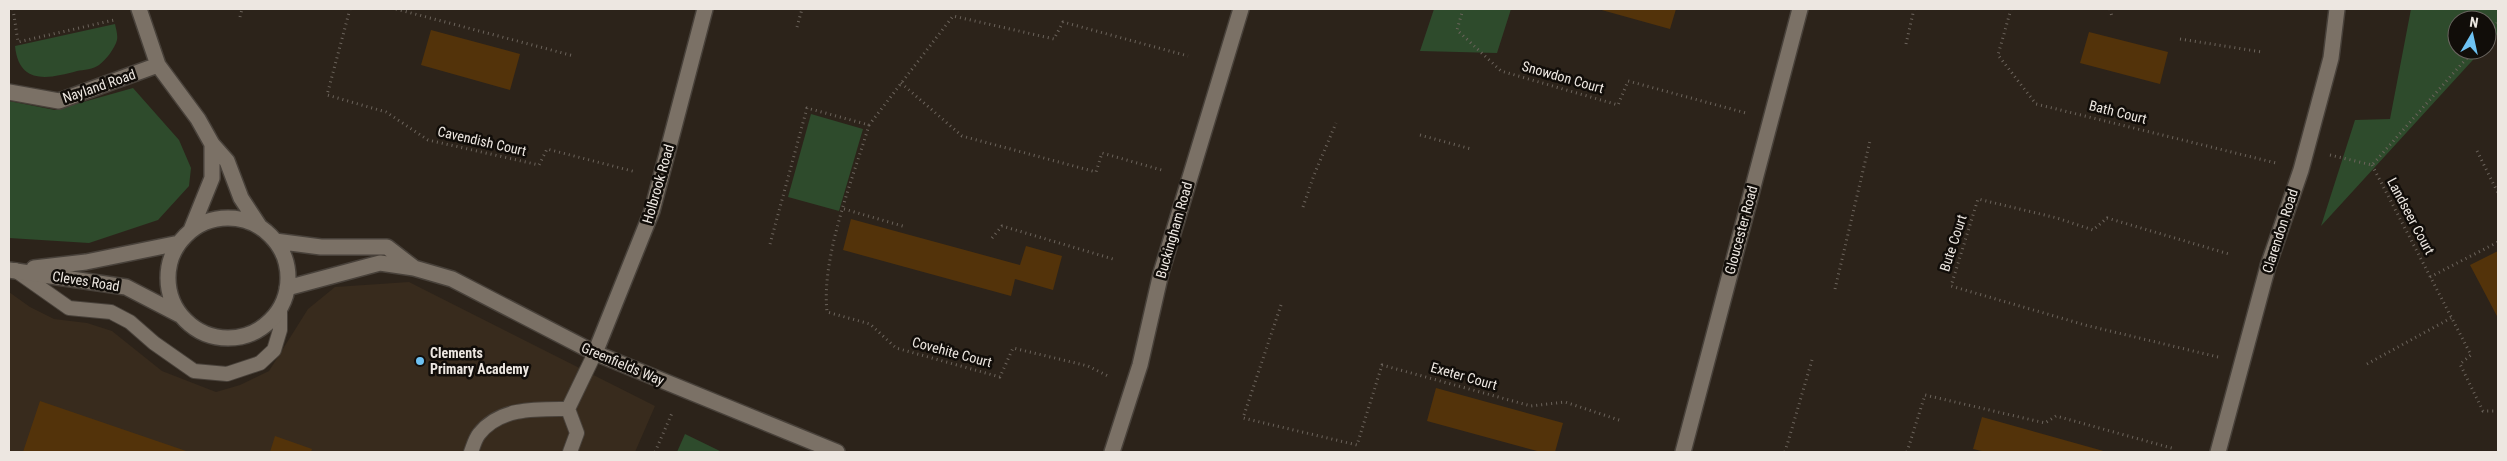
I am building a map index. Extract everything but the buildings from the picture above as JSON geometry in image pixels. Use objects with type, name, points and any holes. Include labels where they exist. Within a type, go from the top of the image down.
[{"type":"street","name":"Holbrook Road","points":[[595,354],[652,211],[705,9]]},
{"type":"street","name":"Buckingham Road","points":[[1112,452],[1140,365],[1161,273],[1241,9]]},
{"type":"street","name":"Gloucester Road","points":[[1683,452],[1800,9]]},
{"type":"street","name":"Clarendon Road","points":[[2218,452],[2268,266],[2301,170],[2331,58],[2337,9]]},
{"type":"street","points":[[139,11],[158,65],[198,119],[212,144],[227,161],[241,198],[260,227],[275,241],[282,252],[288,272],[287,288],[280,308],[270,321],[252,333],[232,338],[221,338],[201,332],[180,315],[170,296],[168,276],[170,262],[179,243],[190,230],[212,178],[212,144]]},
{"type":"street","name":"Nayland Road","points":[[9,92],[59,102],[158,65]]},
{"type":"street","points":[[190,230],[209,221],[232,219],[240,219],[260,227]]},
{"type":"street","name":"Greenfields Way","points":[[275,241],[321,247],[387,247],[414,268]]},
{"type":"street","name":"Cleves Road","points":[[12,270],[86,262],[179,243]]},
{"type":"street","name":"Greenfields Way","points":[[287,288],[380,263],[414,268],[452,279],[595,354],[837,452]]},
{"type":"street","name":"Cleves Road","points":[[12,270],[126,287],[180,315]]},
{"type":"lane","points":[[12,270],[69,308],[111,312],[130,322],[154,343],[194,371],[227,374],[260,363],[274,350],[280,330],[280,308]]},
{"type":"lane","points":[[570,452],[577,433],[568,409],[595,354]]},
{"type":"lane","points":[[471,452],[479,434],[502,415],[532,409],[568,409]]},
{"type":"path","points":[[13,9],[18,42],[139,11]]},
{"type":"path","points":[[240,17],[242,9]]},
{"type":"path","name":"Cavendish Court","points":[[350,9],[326,95],[386,112],[428,140],[539,165],[547,149],[660,178]]},
{"type":"path","points":[[396,9],[574,56]]},
{"type":"path","points":[[797,27],[802,9]]},
{"type":"path","name":"Snowdon Court","points":[[1463,9],[1457,30],[1501,71],[1618,105],[1628,81],[1770,120]]},
{"type":"path","points":[[1906,44],[1914,9]]},
{"type":"path","name":"Bath Court","points":[[2011,9],[1998,55],[2036,104],[2301,170]]},
{"type":"path","points":[[2110,9],[2112,17]]},
{"type":"path","name":"Covehite Court","points":[[1132,389],[1088,366],[1013,348],[1000,377],[896,348],[870,324],[827,312],[825,291],[830,260],[869,125],[953,16],[1054,39],[1062,22],[1188,56]]},
{"type":"path","points":[[2180,39],[2262,52]]},
{"type":"path","points":[[2306,149],[2372,165],[2465,60]]},
{"type":"path","points":[[901,83],[962,136],[1096,172],[1102,153],[1155,166],[1188,182]]},
{"type":"path","points":[[770,244],[807,108],[869,125]]},
{"type":"path","points":[[1303,207],[1336,123]]},
{"type":"path","points":[[1420,135],[1470,149]]},
{"type":"path","points":[[1835,289],[1870,141]]},
{"type":"path","points":[[2477,151],[2498,193]]},
{"type":"path","name":"Landseer Court","points":[[2372,165],[2471,355],[2460,364],[2483,411],[2498,411]]},
{"type":"path","name":"Bute Court","points":[[2229,254],[2107,218],[2093,230],[2057,218],[1978,199],[1951,286],[2085,325],[2243,363]]},
{"type":"path","points":[[844,209],[906,227]]},
{"type":"path","points":[[992,238],[1002,226],[1113,259]]},
{"type":"path","name":"Landseer Court","points":[[2430,277],[2498,242]]},
{"type":"path","points":[[1282,305],[1243,418],[1357,445]]},
{"type":"path","points":[[2367,364],[2451,318]]},
{"type":"path","points":[[1786,452],[1812,360]]},
{"type":"path","name":"Exeter Court","points":[[1356,452],[1382,365],[1531,406],[1565,402],[1622,421]]},
{"type":"path","points":[[655,452],[682,389]]},
{"type":"path","points":[[1907,452],[1925,395],[2045,423],[2056,416],[2175,449]]},
{"type":"shaded area","name":"Clements Primary Academy","points":[[409,282],[655,406],[635,452],[9,452],[9,292],[30,307],[54,319],[87,323],[112,331],[162,371],[216,392],[240,385],[269,371],[308,309],[335,287]]},
{"type":"green space","points":[[1434,9],[1511,9],[1497,53],[1420,51]]},
{"type":"green space","points":[[2411,9],[2498,9],[2497,34],[2497,10],[2447,10],[2447,60],[2473,60],[2321,226],[2355,120],[2390,119]]},
{"type":"green space","points":[[115,24],[117,32],[116,43],[110,54],[99,65],[94,67],[46,77],[29,73],[22,67],[18,59],[15,46]]},
{"type":"green space","points":[[133,88],[179,140],[191,168],[189,186],[158,220],[89,243],[9,238],[9,101],[55,110]]},
{"type":"green space","points":[[811,114],[863,129],[839,211],[788,197]]},
{"type":"green space","points":[[685,434],[722,452],[677,452]]},
{"type":"place","name":"Clements Primary Academy","points":[[420,361]]}]
